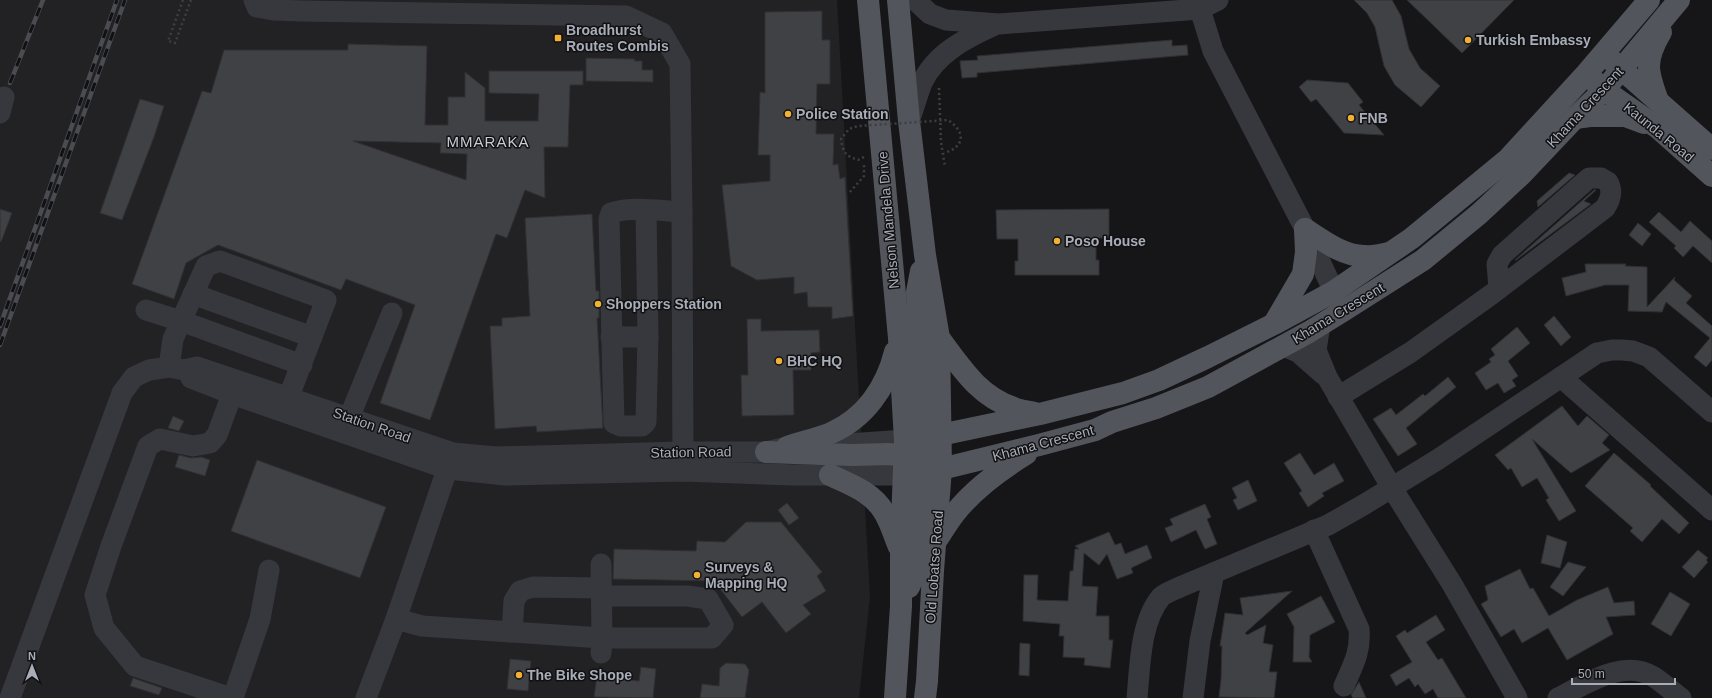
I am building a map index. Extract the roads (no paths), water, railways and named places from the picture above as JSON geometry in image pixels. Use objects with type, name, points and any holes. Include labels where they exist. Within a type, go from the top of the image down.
[{"type":"main road","name":"Nelson Mandela Drive","points":[[868,0],[899,338],[923,454]]},
{"type":"main road","points":[[898,0],[909,121],[925,254],[939,338],[923,454],[914,575],[901,606]]},
{"type":"main road","name":"Khama Crescent","points":[[923,454],[1040,414],[1123,393],[1159,380],[1274,324],[1333,292],[1412,238],[1508,159],[1586,74],[1649,0]]},
{"type":"main road","points":[[1659,103],[1648,64],[1650,53],[1671,18],[1679,1]]},
{"type":"main road","name":"Khama Crescent","points":[[923,454],[1039,446],[1095,430],[1112,422],[1156,408],[1208,387],[1320,325],[1422,260],[1478,214],[1522,174],[1604,90],[1679,1]]},
{"type":"main road","name":"Kaunda Road","points":[[1604,53],[1712,149]]},
{"type":"main road","name":"Kaunda Road","points":[[1586,74],[1604,90],[1658,128],[1712,176]]},
{"type":"main road","points":[[1575,118],[1625,116],[1658,128]]},
{"type":"main road","points":[[1305,229],[1331,246],[1352,254],[1363,257],[1391,253]]},
{"type":"main road","points":[[1274,324],[1303,274],[1306,252],[1305,229]]},
{"type":"main road","points":[[895,698],[901,606],[901,552],[923,454],[917,292],[925,254]]},
{"type":"main road","points":[[775,450],[830,434],[849,424],[865,409],[877,394],[886,379],[899,338]]},
{"type":"main road","points":[[939,338],[966,375],[978,388],[989,396],[1014,409],[1040,414]]},
{"type":"main road","points":[[775,450],[852,455],[923,454],[1082,423],[1112,422]]},
{"type":"main road","points":[[934,543],[955,512],[977,490],[1004,467],[1039,446]]},
{"type":"main road","name":"Old Lobatse Road","points":[[923,454],[934,543],[929,692]]},
{"type":"main road","points":[[830,475],[862,490],[875,501],[884,512],[901,552]]},
{"type":"street","points":[[254,0],[257,7],[273,10],[294,11],[626,16],[662,33],[680,64],[683,461]]},
{"type":"street","points":[[915,0],[930,14],[946,20],[999,24],[1205,3],[1213,50],[1305,229],[1343,311]]},
{"type":"street","points":[[909,121],[923,82],[939,60],[968,37],[999,24]]},
{"type":"street","points":[[1338,397],[1411,352],[1499,289],[1605,208],[1612,194],[1608,182],[1601,178],[1589,178],[1502,255],[1497,264],[1499,289]]},
{"type":"street","points":[[646,210],[648,337],[646,422],[642,426],[622,426],[614,423],[609,219],[611,213],[618,211],[646,210],[682,212]]},
{"type":"street","points":[[10,698],[122,393],[134,377],[149,370],[176,369],[173,339],[206,266],[220,261],[326,300],[286,404]]},
{"type":"street","points":[[194,294],[312,337]]},
{"type":"street","points":[[146,310],[181,321],[302,365]]},
{"type":"street","points":[[348,426],[392,313]]},
{"type":"street","points":[[1320,325],[1316,350],[1327,377],[1392,488],[1452,584],[1517,698]]},
{"type":"street","points":[[611,337],[648,337]]},
{"type":"street","points":[[1283,346],[1298,352],[1327,377]]},
{"type":"street","points":[[1137,698],[1142,638],[1161,596],[1314,530],[1353,511],[1392,488],[1597,353],[1612,350],[1632,351],[1649,356],[1712,412]]},
{"type":"street","name":"Station Road","points":[[176,369],[197,367],[286,404],[348,426],[451,461],[505,475],[571,474],[775,450]]},
{"type":"street","name":"Station Road","points":[[176,369],[190,378],[232,394],[286,404]]},
{"type":"street","points":[[1561,377],[1712,510]]},
{"type":"street","points":[[232,394],[217,435],[210,443],[193,446],[160,439],[148,446],[111,546],[95,595],[104,628],[134,666],[232,698],[260,619],[269,570]]},
{"type":"street","name":"Station Road","points":[[451,461],[496,457],[683,461],[830,475],[923,454]]},
{"type":"street","points":[[366,698],[396,619],[451,461]]},
{"type":"street","points":[[1314,530],[1359,629],[1360,641],[1358,654],[1344,686]]},
{"type":"street","points":[[601,564],[601,645]]},
{"type":"street","points":[[1193,698],[1200,641],[1214,573]]},
{"type":"street","points":[[396,619],[422,626],[512,632],[601,645],[712,638],[723,625],[708,599],[687,596],[533,587],[520,591],[514,601],[512,632]]},
{"type":"street","points":[[1558,698],[1606,674],[1617,671],[1631,670],[1642,672],[1653,677],[1681,698]]},
{"type":"railway","points":[[10,83],[43,0]]},
{"type":"railway","points":[[0,326],[117,0]]},
{"type":"railway","points":[[0,345],[125,0]]},
{"type":"place","name":"Broadhurst Routes Combis","points":[[558,38]]},
{"type":"place","name":"Turkish Embassy","points":[[1468,40]]},
{"type":"place","name":"Police Station","points":[[788,114]]},
{"type":"place","name":"FNB","points":[[1351,118]]},
{"type":"place","name":"Poso House","points":[[1057,241]]},
{"type":"place","name":"Shoppers Station","points":[[598,304]]},
{"type":"place","name":"BHC HQ","points":[[779,361]]},
{"type":"place","name":"Surveys & Mapping HQ","points":[[697,575]]},
{"type":"place","name":"The Bike Shope","points":[[519,675]]},
{"type":"district","name":"MMARAKA","points":[[488,142]]}]
